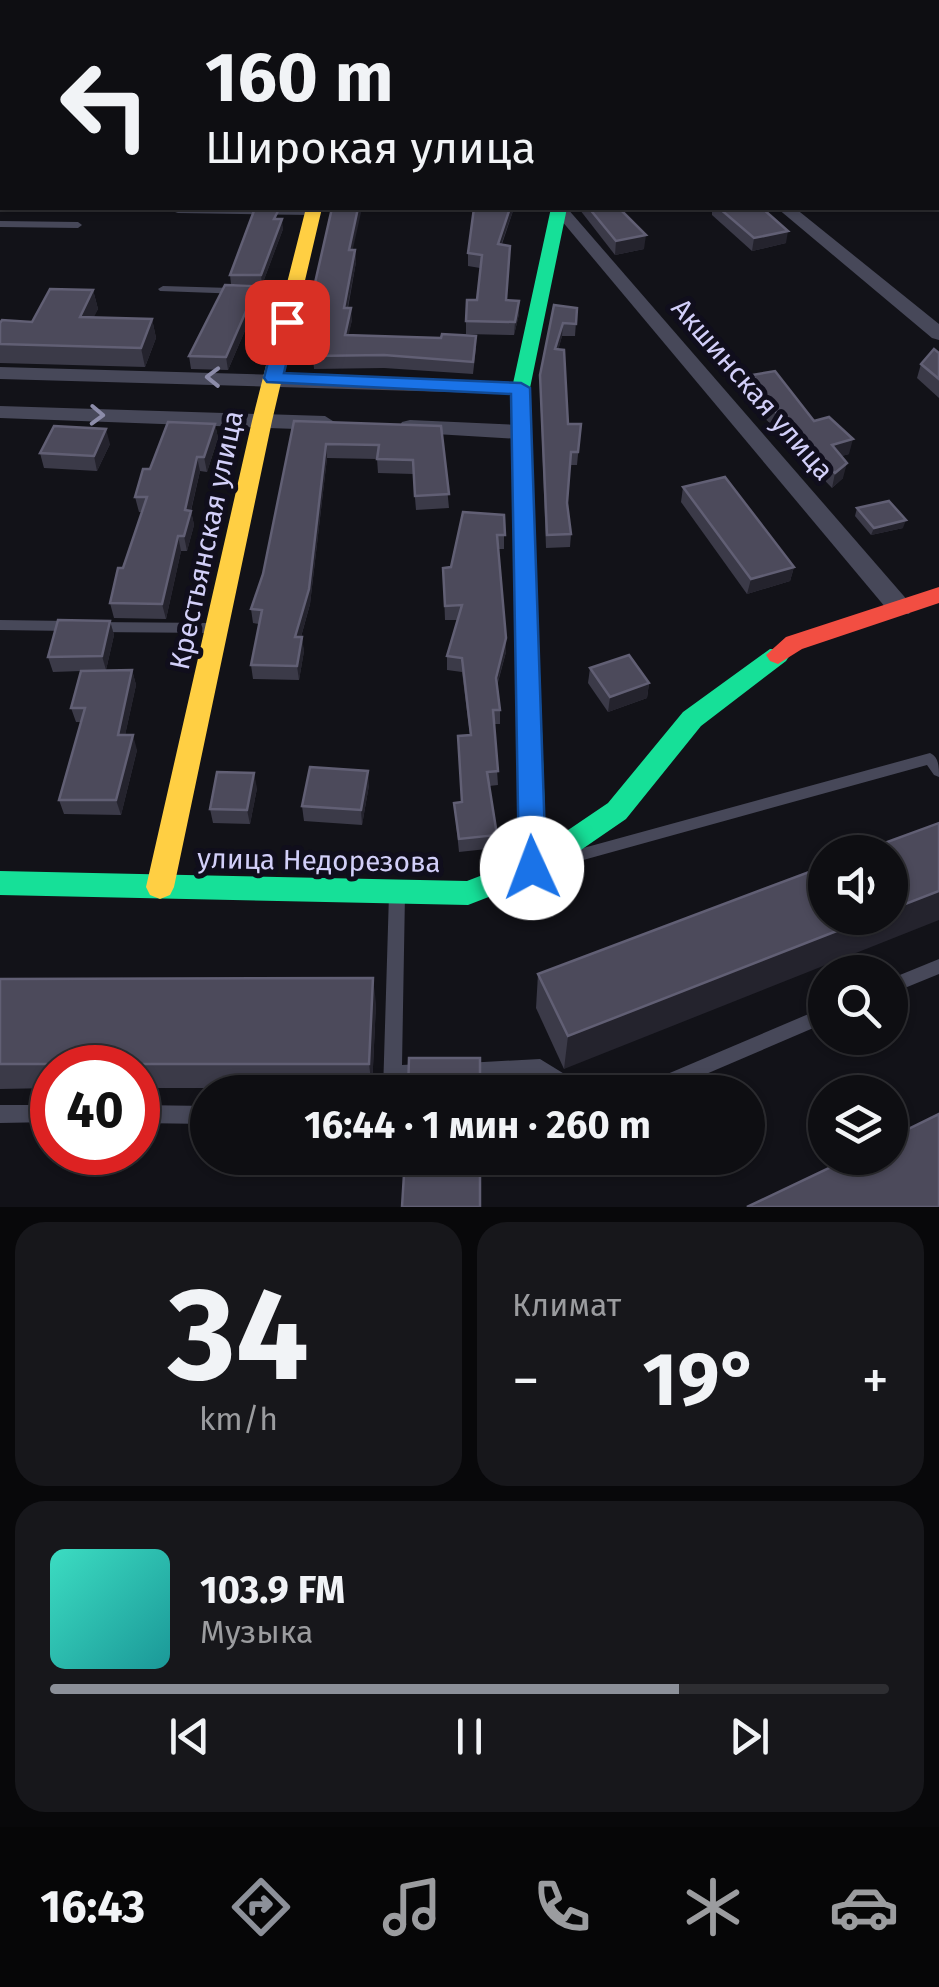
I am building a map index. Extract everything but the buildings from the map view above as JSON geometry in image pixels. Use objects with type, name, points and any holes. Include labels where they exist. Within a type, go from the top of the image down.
[{"type":"street","name":"Крестьянская улица","points":[[160,887],[262,421],[314,210]]},
{"type":"street","points":[[532,868],[521,388],[559,210]]},
{"type":"street","name":"Акшинская улица","points":[[561,210],[900,608]]},
{"type":"street","points":[[788,210],[939,334]]},
{"type":"street","points":[[0,373],[521,388]]},
{"type":"street","points":[[0,412],[342,424]]},
{"type":"street","points":[[381,426],[520,432]]},
{"type":"street","name":"улица Недорезова","points":[[0,883],[468,893],[532,868],[617,811],[692,720],[794,643],[939,596]]},
{"type":"lane","points":[[178,210],[314,210]]},
{"type":"lane","points":[[0,224],[78,225]]},
{"type":"lane","points":[[163,288],[294,294]]},
{"type":"lane","points":[[0,626],[217,628]]},
{"type":"lane","points":[[532,868],[930,759],[939,771]]},
{"type":"lane","points":[[397,892],[392,1074],[540,1068],[551,1075]]},
{"type":"lane","points":[[908,979],[939,966]]},
{"type":"lane","points":[[685,1075],[808,1022]]},
{"type":"lane","points":[[0,1114],[30,1114]]},
{"type":"lane","points":[[160,1114],[190,1114]]},
{"type":"traffic: fast","points":[[533,868],[521,388],[559,210]]},
{"type":"traffic: fast","points":[[0,883],[468,893],[533,868],[617,811],[692,719],[778,655]]},
{"type":"traffic: slow","points":[[160,887],[262,421],[314,210]]},
{"type":"traffic: jam","points":[[778,655],[794,643],[939,595]]},
{"type":"route","points":[[287,322],[273,378],[521,388],[532,868]]}]
